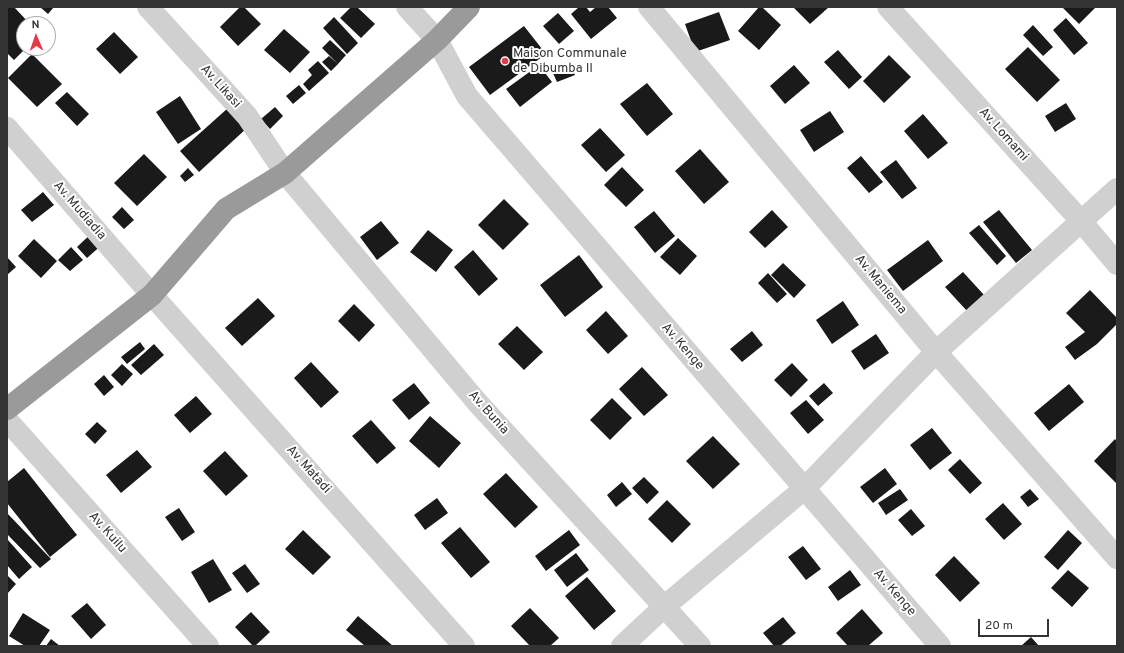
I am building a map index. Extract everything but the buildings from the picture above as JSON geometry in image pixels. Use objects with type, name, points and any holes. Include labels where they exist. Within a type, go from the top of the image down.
[{"type":"highway","points":[[7,409],[152,295],[226,209],[285,173],[437,40],[469,7]]},
{"type":"street","name":"Av. Likasi","points":[[148,7],[247,116],[285,173]]},
{"type":"street","name":"Av. Kenge","points":[[407,7],[437,40],[467,96],[940,646]]},
{"type":"street","name":"Av. Maniema","points":[[649,7],[936,352],[1117,558]]},
{"type":"street","name":"Av. Lomami","points":[[888,7],[1081,221],[1117,264]]},
{"type":"street","name":"Av. Mudiadia","points":[[7,128],[152,295]]},
{"type":"street","name":"Av. Bunia","points":[[285,173],[476,401],[700,646]]},
{"type":"street","points":[[622,646],[665,606],[804,489],[936,352],[1117,189]]},
{"type":"street","name":"Av. Matadi","points":[[152,295],[464,646]]},
{"type":"street","name":"Av. Kuilu","points":[[7,420],[208,646]]},
{"type":"place","name":"Maison Communale de Dibumba II","points":[[505,61]]}]
